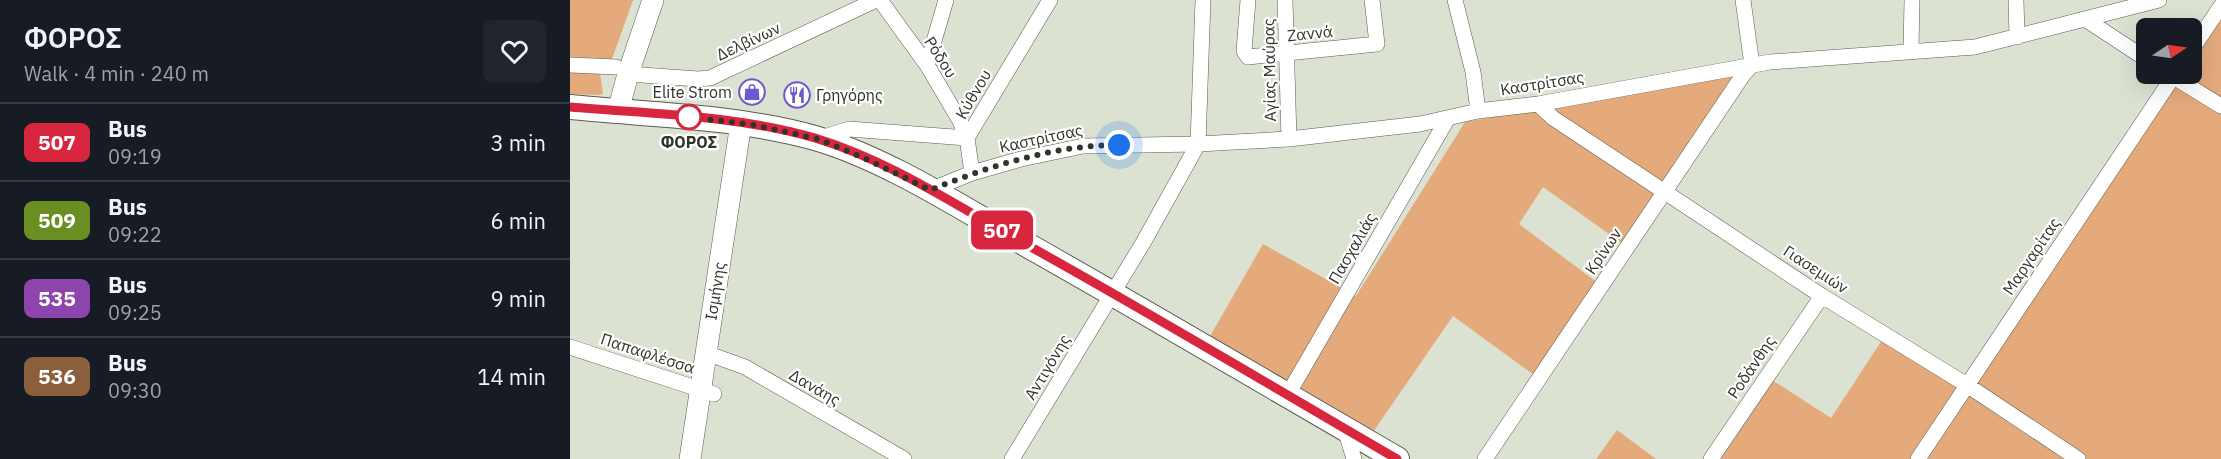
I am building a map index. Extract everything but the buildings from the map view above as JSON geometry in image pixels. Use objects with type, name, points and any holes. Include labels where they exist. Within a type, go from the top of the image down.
[{"type":"main road","points":[[570,107],[748,124],[818,139],[864,158],[930,190],[1114,293],[1397,459]]},
{"type":"street","points":[[611,111],[639,0]]},
{"type":"street","points":[[622,71],[653,0]]},
{"type":"street","name":"Δελβίνων","points":[[570,65],[698,80],[710,78],[878,0]]},
{"type":"street","name":"Ρόδου","points":[[878,0],[927,65],[960,121],[967,138],[972,173]]},
{"type":"street","points":[[927,65],[946,0]]},
{"type":"street","name":"Κύθνου","points":[[818,139],[849,129],[967,138],[1050,0]]},
{"type":"street","points":[[1197,144],[1203,0]]},
{"type":"street","name":"Ζαννά","points":[[1248,0],[1244,51],[1248,57],[1377,44],[1372,0]]},
{"type":"street","name":"Αγίας Μαύρας","points":[[1285,0],[1289,139]]},
{"type":"street","points":[[1455,0],[1473,72],[1478,111]]},
{"type":"street","points":[[1743,0],[1752,65]]},
{"type":"street","points":[[1911,50],[1912,0]]},
{"type":"street","points":[[2016,0],[2017,37]]},
{"type":"street","name":"Καστρίτσας","points":[[930,190],[972,173],[1020,159],[1083,146],[1197,144],[1289,139],[1420,124],[1478,111],[1538,104],[1752,65],[1911,50],[1975,47],[2159,0]]},
{"type":"street","points":[[2202,34],[2221,6]]},
{"type":"street","points":[[2085,19],[2136,52]]},
{"type":"street","name":"Κρίνων","points":[[1485,459],[1743,75],[1752,65]]},
{"type":"street","name":"Μαργαρίτας","points":[[1918,459],[2165,84]]},
{"type":"street","points":[[2187,84],[2221,106]]},
{"type":"street","name":"Γιασεμιών","points":[[1538,104],[1553,118],[1821,296],[1967,385],[2078,459]]},
{"type":"street","name":"Πασχαλιάς","points":[[1287,396],[1448,118]]},
{"type":"street","name":"Ισμήνης","points":[[690,459],[707,392],[748,124]]},
{"type":"street","name":"Αντιγόνης","points":[[1012,459],[1114,293],[1197,144]]},
{"type":"street","name":"Ροδάνθης","points":[[1711,459],[1821,296]]},
{"type":"street","name":"Παπαφλέσσα","points":[[570,346],[707,392]]},
{"type":"street","name":"Δανάης","points":[[713,355],[745,367],[904,459]]},
{"type":"street","name":"Ισμήνης","points":[[705,459],[707,392]]},
{"type":"street","points":[[1345,429],[1354,459]]},
{"type":"shaded area","points":[[570,0],[633,0],[612,59],[608,61],[570,57]]},
{"type":"shaded area","points":[[2221,8],[2221,459],[2083,459],[1966,384],[2166,84],[2202,84],[2202,34]]},
{"type":"shaded area","points":[[570,71],[600,74],[603,93],[600,95],[570,94]]},
{"type":"shaded area","points":[[1740,73],[1623,244],[1543,187],[1519,224],[1598,283],[1534,375],[1453,316],[1373,432],[1209,338],[1263,244],[1356,296],[1465,122]]},
{"type":"shaded area","points":[[1884,337],[2069,459],[1720,459],[1772,380],[1831,418]]},
{"type":"shaded area","points":[[1617,430],[1656,459],[1596,459]]},
{"type":"bus line","name":"507","points":[[570,107],[702,118],[754,125],[818,139],[864,158],[930,190],[1114,293],[1397,459]]},
{"type":"place","name":"Elite Strom","points":[[752,92]]},
{"type":"place","name":"Γρηγόρης","points":[[797,95]]},
{"type":"place","name":"ΦΟΡΟΣ","points":[[689,117]]},
{"type":"route","points":[[689,117],[754,125],[818,139],[930,190],[960,177],[1020,159],[1083,146],[1119,145]]}]
